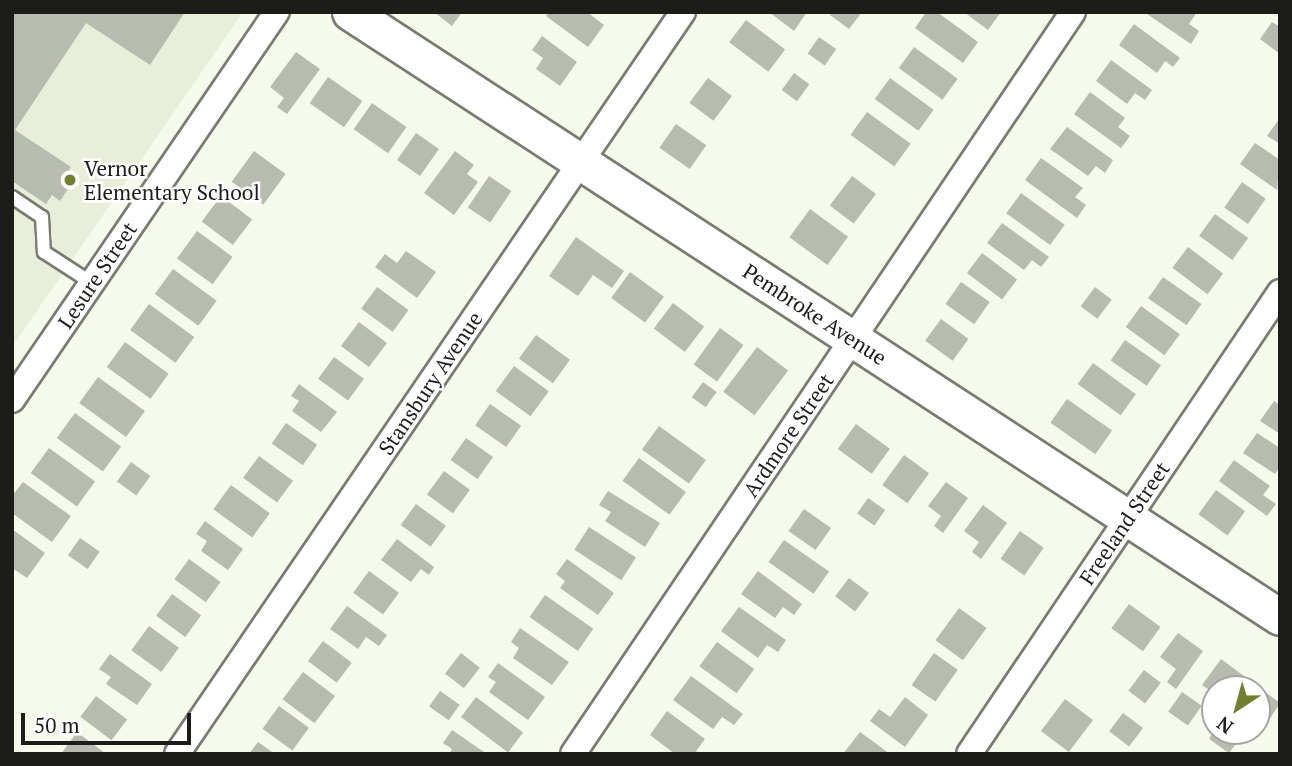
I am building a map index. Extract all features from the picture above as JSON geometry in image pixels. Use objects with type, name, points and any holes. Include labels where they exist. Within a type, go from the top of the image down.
[{"type":"street","name":"Lesure Street","points":[[12,400],[277,12]]},
{"type":"street","name":"Pembroke Avenue","points":[[350,12],[1280,617]]},
{"type":"street","name":"Stansbury Avenue","points":[[177,754],[683,12]]},
{"type":"street","name":"Ardmore Street","points":[[573,754],[1073,12]]},
{"type":"street","name":"Freeland Street","points":[[969,754],[1280,292]]},
{"type":"lane","points":[[12,197],[42,217],[40,241],[44,251],[92,283]]},
{"type":"shaded area","name":"Vernor Elementary School","points":[[12,12],[243,12],[12,347]]},
{"type":"building","points":[[12,12],[185,12],[150,65],[86,23],[15,130],[71,167],[65,175],[74,180],[60,201],[52,195],[46,204],[12,181]]},
{"type":"building","points":[[434,12],[462,12],[452,26]]},
{"type":"building","points":[[549,12],[587,12],[604,25],[588,47],[546,16]]},
{"type":"building","points":[[769,12],[807,12],[794,31]]},
{"type":"building","points":[[832,12],[862,12],[849,29],[830,15]]},
{"type":"building","points":[[926,12],[937,12],[978,42],[963,63],[915,28]]},
{"type":"building","points":[[964,12],[1001,12],[988,30]]},
{"type":"building","points":[[1144,12],[1197,12],[1189,24],[1199,31],[1191,44]]},
{"type":"building","points":[[746,20],[785,49],[768,72],[729,42]]},
{"type":"building","points":[[1272,22],[1280,27],[1280,54],[1260,39]]},
{"type":"building","points":[[1134,24],[1180,58],[1173,67],[1165,61],[1157,73],[1119,45]]},
{"type":"building","points":[[542,36],[577,62],[560,86],[536,69],[543,58],[532,50]]},
{"type":"building","points":[[819,37],[836,49],[825,65],[808,53]]},
{"type":"building","points":[[914,47],[958,79],[942,100],[899,68]]},
{"type":"building","points":[[296,52],[320,69],[287,114],[277,107],[284,98],[270,87]]},
{"type":"building","points":[[1111,60],[1152,90],[1145,100],[1135,93],[1127,104],[1096,81]]},
{"type":"building","points":[[794,73],[809,84],[797,101],[782,90]]},
{"type":"building","points":[[328,77],[362,101],[344,127],[310,103]]},
{"type":"building","points":[[708,78],[732,96],[713,121],[689,103]]},
{"type":"building","points":[[890,78],[934,110],[918,131],[875,99]]},
{"type":"building","points":[[1090,92],[1125,118],[1118,127],[1130,136],[1121,148],[1074,114]]},
{"type":"building","points":[[372,103],[406,127],[388,153],[354,129]]},
{"type":"building","points":[[867,112],[911,144],[894,166],[851,135]]},
{"type":"building","points":[[1280,118],[1280,144],[1267,136]]},
{"type":"building","points":[[676,124],[706,145],[690,169],[659,148]]},
{"type":"building","points":[[1067,127],[1113,160],[1105,173],[1096,166],[1088,176],[1050,149]]},
{"type":"building","points":[[416,133],[439,149],[420,176],[397,160]]},
{"type":"building","points":[[1255,143],[1280,160],[1277,190],[1240,164]]},
{"type":"building","points":[[254,151],[286,174],[263,205],[232,182]]},
{"type":"building","points":[[455,151],[474,165],[467,174],[478,182],[454,215],[424,193]]},
{"type":"building","points":[[1041,158],[1083,188],[1075,197],[1086,205],[1077,218],[1025,180]]},
{"type":"building","points":[[489,176],[511,191],[490,223],[468,208]]},
{"type":"building","points":[[852,176],[876,194],[854,224],[830,206]]},
{"type":"building","points":[[1242,182],[1266,199],[1248,224],[1224,207]]},
{"type":"building","points":[[1021,193],[1065,225],[1050,245],[1006,213]]},
{"type":"building","points":[[221,196],[252,219],[233,245],[202,222]]},
{"type":"building","points":[[810,209],[848,237],[827,265],[789,237]]},
{"type":"building","points":[[1215,214],[1248,238],[1232,260],[1199,236]]},
{"type":"building","points":[[1002,223],[1049,257],[1041,267],[1032,260],[1024,270],[987,243]]},
{"type":"building","points":[[197,231],[233,257],[213,284],[177,259]]},
{"type":"building","points":[[576,237],[624,271],[612,288],[593,275],[578,296],[549,276]]},
{"type":"building","points":[[1188,247],[1223,273],[1207,294],[1172,268]]},
{"type":"building","points":[[406,251],[436,272],[417,298],[375,267],[385,254],[397,263]]},
{"type":"building","points":[[982,253],[1017,279],[1002,299],[967,273]]},
{"type":"building","points":[[173,269],[217,301],[198,326],[155,294]]},
{"type":"building","points":[[630,272],[664,297],[645,323],[611,298]]},
{"type":"building","points":[[1163,277],[1202,304],[1187,325],[1148,298]]},
{"type":"building","points":[[961,282],[990,302],[974,324],[946,304]]},
{"type":"building","points":[[377,287],[409,310],[393,332],[361,309]]},
{"type":"building","points":[[1095,287],[1112,300],[1097,319],[1081,306]]},
{"type":"building","points":[[673,303],[704,326],[685,352],[654,329]]},
{"type":"building","points":[[149,304],[194,337],[175,363],[130,330]]},
{"type":"building","points":[[1141,306],[1180,334],[1165,355],[1126,327]]},
{"type":"building","points":[[941,319],[969,339],[953,361],[925,341]]},
{"type":"building","points":[[359,322],[387,343],[369,367],[341,346]]},
{"type":"building","points":[[720,328],[743,345],[717,381],[694,364]]},
{"type":"building","points":[[536,335],[570,360],[553,383],[519,358]]},
{"type":"building","points":[[1125,340],[1161,365],[1147,386],[1111,360]]},
{"type":"building","points":[[125,342],[169,374],[150,399],[107,367]]},
{"type":"building","points":[[757,347],[788,370],[754,415],[723,392]]},
{"type":"building","points":[[334,357],[364,379],[348,401],[318,379]]},
{"type":"building","points":[[1093,363],[1136,394],[1121,415],[1078,384]]},
{"type":"building","points":[[514,366],[549,391],[531,416],[496,391]]},
{"type":"building","points":[[98,377],[145,411],[126,437],[79,403]]},
{"type":"building","points":[[703,382],[717,392],[706,407],[692,397]]},
{"type":"building","points":[[299,384],[337,412],[321,432],[292,411],[299,401],[291,396]]},
{"type":"building","points":[[1067,399],[1112,431],[1095,454],[1050,423]]},
{"type":"building","points":[[1274,401],[1280,405],[1280,434],[1260,421]]},
{"type":"building","points":[[490,404],[521,426],[506,447],[475,425]]},
{"type":"building","points":[[75,413],[121,447],[103,472],[57,438]]},
{"type":"building","points":[[286,423],[317,445],[303,465],[272,443]]},
{"type":"building","points":[[856,424],[890,449],[872,474],[838,449]]},
{"type":"building","points":[[659,426],[706,460],[689,484],[642,449]]},
{"type":"building","points":[[1257,433],[1280,448],[1280,467],[1275,474],[1243,453]]},
{"type":"building","points":[[466,438],[493,457],[478,479],[451,460]]},
{"type":"building","points":[[49,448],[95,482],[77,507],[31,473]]},
{"type":"building","points":[[904,455],[929,473],[907,503],[882,485]]},
{"type":"building","points":[[259,456],[293,481],[277,503],[243,478]]},
{"type":"building","points":[[639,458],[686,492],[669,515],[623,481]]},
{"type":"building","points":[[1234,460],[1270,486],[1263,495],[1276,504],[1267,516],[1219,481]]},
{"type":"building","points":[[131,462],[150,476],[136,496],[117,481]]},
{"type":"building","points":[[444,471],[470,490],[453,513],[427,494]]},
{"type":"building","points":[[23,482],[71,516],[52,542],[12,513],[12,496]]},
{"type":"building","points":[[946,482],[968,498],[943,533],[934,526],[941,516],[928,506]]},
{"type":"building","points":[[231,485],[270,513],[252,537],[213,509]]},
{"type":"building","points":[[1216,490],[1245,511],[1227,535],[1198,514]]},
{"type":"building","points":[[608,491],[660,523],[645,547],[605,521],[611,512],[599,505]]},
{"type":"building","points":[[868,498],[885,510],[874,526],[857,514]]},
{"type":"building","points":[[416,504],[446,526],[431,547],[401,525]]},
{"type":"building","points":[[983,505],[1007,523],[981,559],[972,552],[979,542],[964,531]]},
{"type":"building","points":[[804,509],[831,528],[816,550],[789,531]]},
{"type":"building","points":[[205,521],[243,549],[228,570],[201,551],[207,541],[196,534]]},
{"type":"building","points":[[589,527],[636,557],[621,580],[574,550]]},
{"type":"building","points":[[12,529],[45,553],[27,578],[12,568]]},
{"type":"building","points":[[1020,531],[1044,548],[1024,575],[1000,559]]},
{"type":"building","points":[[80,538],[100,552],[88,569],[68,555]]},
{"type":"building","points":[[397,539],[434,567],[429,575],[421,569],[411,582],[381,560]]},
{"type":"building","points":[[784,540],[829,572],[814,594],[769,562]]},
{"type":"building","points":[[189,559],[221,582],[206,602],[174,579]]},
{"type":"building","points":[[567,559],[614,593],[598,615],[560,588],[565,581],[556,574]]},
{"type":"building","points":[[369,571],[399,593],[383,615],[353,593]]},
{"type":"building","points":[[758,571],[802,604],[794,615],[783,607],[775,618],[741,594]]},
{"type":"building","points":[[849,578],[869,593],[855,611],[835,596]]},
{"type":"building","points":[[172,594],[201,615],[185,637],[156,616]]},
{"type":"building","points":[[545,595],[593,629],[578,651],[530,617]]},
{"type":"building","points":[[1129,604],[1161,627],[1143,651],[1111,628]]},
{"type":"building","points":[[347,606],[387,635],[379,646],[366,637],[358,649],[330,629]]},
{"type":"building","points":[[739,607],[786,640],[778,652],[767,645],[758,658],[721,631]]},
{"type":"building","points":[[959,608],[987,628],[963,660],[935,640]]},
{"type":"building","points":[[149,626],[179,648],[161,672],[131,650]]},
{"type":"building","points":[[520,628],[569,662],[552,685],[513,658],[519,648],[511,642]]},
{"type":"building","points":[[1178,633],[1203,651],[1176,689],[1167,682],[1176,669],[1160,657]]},
{"type":"building","points":[[323,641],[352,663],[337,683],[308,661]]},
{"type":"building","points":[[717,642],[754,669],[737,693],[699,666]]},
{"type":"building","points":[[461,653],[480,668],[464,688],[445,673]]},
{"type":"building","points":[[934,653],[958,670],[935,702],[912,685]]},
{"type":"building","points":[[110,654],[152,684],[137,705],[106,684],[111,677],[99,669]]},
{"type":"building","points":[[1221,659],[1243,675],[1209,675]]},
{"type":"building","points":[[498,663],[545,697],[528,720],[489,692],[496,682],[488,677]]},
{"type":"building","points":[[1144,670],[1161,683],[1145,703],[1128,691]]},
{"type":"building","points":[[303,672],[335,696],[314,723],[283,699]]},
{"type":"building","points":[[691,676],[743,714],[734,725],[722,717],[713,729],[673,700]]},
{"type":"building","points":[[440,691],[460,705],[449,720],[429,707]]},
{"type":"building","points":[[1182,692],[1201,705],[1188,725],[1168,712]]},
{"type":"building","points":[[96,696],[127,719],[111,740],[80,717]]},
{"type":"building","points":[[1271,696],[1280,703],[1271,717]]},
{"type":"building","points":[[476,697],[523,733],[508,752],[461,717]]},
{"type":"building","points":[[905,697],[928,715],[905,747],[870,721],[879,709],[890,717]]},
{"type":"building","points":[[1065,699],[1093,720],[1069,752],[1041,731]]},
{"type":"building","points":[[279,706],[309,728],[292,750],[263,729]]},
{"type":"building","points":[[667,711],[705,739],[696,751],[700,754],[675,754],[650,735]]},
{"type":"building","points":[[1123,713],[1143,728],[1129,746],[1109,731]]},
{"type":"building","points":[[452,730],[487,754],[449,754],[452,749],[443,743]]},
{"type":"building","points":[[77,732],[106,754],[61,754]]},
{"type":"building","points":[[860,732],[890,754],[843,754]]},
{"type":"building","points":[[258,742],[275,754],[249,754]]},
{"type":"building","points":[[1218,745],[1235,745],[1229,753]]},
{"type":"place","name":"Vernor Elementary School","points":[[70,180]]}]
